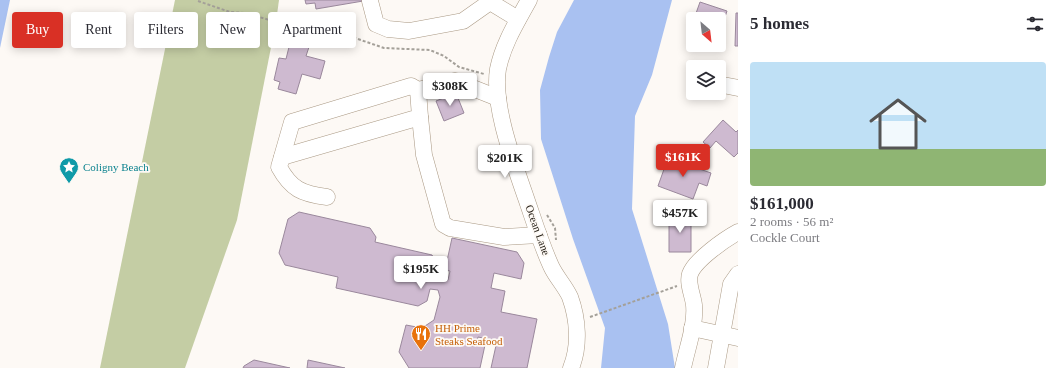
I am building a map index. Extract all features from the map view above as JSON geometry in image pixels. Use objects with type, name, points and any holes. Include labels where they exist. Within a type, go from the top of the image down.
[{"type":"street","name":"Ocean Lane","points":[[529,0],[518,19],[503,53],[498,76],[498,98],[517,169],[539,234],[551,267],[569,296],[576,322],[577,344],[571,368]]},
{"type":"street","points":[[370,1],[376,24],[388,29],[409,31],[463,21],[491,1],[518,19]]},
{"type":"street","points":[[327,197],[310,195],[298,190],[286,179],[279,166],[292,122],[411,86],[418,90],[455,81],[498,98]]},
{"type":"street","points":[[418,90],[424,155],[443,224],[450,228],[504,237],[539,234]]},
{"type":"street","points":[[282,158],[420,117]]},
{"type":"street","points":[[683,368],[695,307],[690,274],[710,251],[728,237],[738,232]]},
{"type":"street","points":[[716,368],[731,284],[738,274]]},
{"type":"street","points":[[692,328],[738,338]]},
{"type":"path","points":[[198,2],[230,12],[246,14],[352,37],[384,48],[430,50],[444,56],[459,67],[479,73],[498,76]]},
{"type":"path","points":[[545,213],[550,218],[555,228],[556,241]]},
{"type":"path","points":[[590,317],[681,285]]},
{"type":"path","points":[[588,311],[590,317],[589,321]]},
{"type":"green space","points":[[175,0],[279,0],[277,12],[268,12],[268,48],[271,48],[237,220],[185,368],[100,368],[165,48],[198,48],[198,12],[173,12]]},
{"type":"water","points":[[0,0],[10,0],[0,48]]},
{"type":"water","points":[[574,0],[672,0],[652,75],[635,116],[632,209],[668,324],[675,368],[601,368],[605,328],[573,239],[541,139],[540,90],[557,32]]},
{"type":"building","points":[[305,0],[369,0],[316,9],[315,3],[306,4]]},
{"type":"building","points":[[700,2],[727,11],[726,14],[726,12],[696,12]]},
{"type":"building","points":[[736,13],[738,13],[738,46],[735,46]]},
{"type":"building","points":[[289,48],[309,48],[306,56],[325,61],[320,79],[302,74],[296,94],[278,89],[280,82],[274,80],[279,58],[286,59]]},
{"type":"building","points":[[456,93],[464,113],[444,121],[436,101]]},
{"type":"building","points":[[723,120],[736,132],[738,130],[738,153],[734,157],[716,141],[710,148],[703,142]]},
{"type":"building","points":[[668,158],[711,173],[707,186],[699,183],[693,199],[658,186]]},
{"type":"building","points":[[299,212],[370,228],[376,237],[375,242],[432,255],[436,263],[433,277],[448,280],[450,271],[445,270],[452,238],[517,252],[524,263],[521,279],[494,273],[491,288],[505,291],[501,312],[537,319],[527,368],[491,368],[497,341],[478,337],[477,342],[485,345],[480,368],[409,368],[399,352],[406,325],[422,328],[434,320],[440,297],[438,290],[430,289],[427,301],[418,306],[336,288],[338,277],[285,265],[279,253],[288,219]]},
{"type":"building","points":[[691,215],[691,252],[669,252],[669,216]]},
{"type":"building","points":[[254,360],[290,368],[243,368]]},
{"type":"building","points":[[308,360],[345,368],[307,368]]},
{"type":"place","name":"Coligny Beach","points":[[69,184]]},
{"type":"place","name":"HH Prime Steaks Seafood","points":[[421,351]]}]
